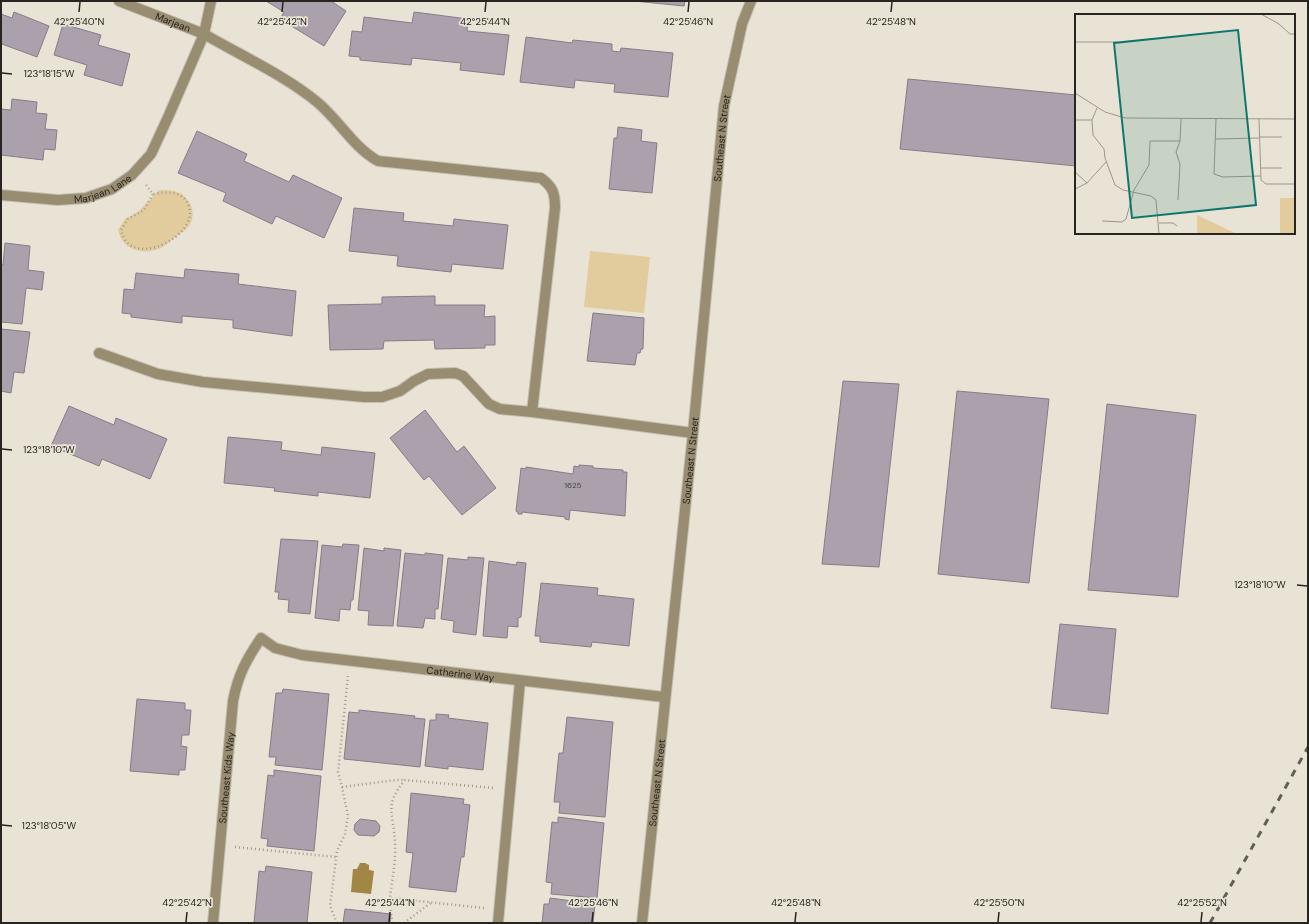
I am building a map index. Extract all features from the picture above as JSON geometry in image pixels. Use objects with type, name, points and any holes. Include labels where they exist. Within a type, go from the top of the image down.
[{"type":"street","name":"Marjean","points":[[119,1],[204,34],[297,88],[318,102],[365,154],[378,161],[541,178],[551,186],[555,193],[555,208],[532,412]]},
{"type":"street","name":"Marjean Lane","points":[[1,195],[58,200],[86,198],[112,189],[135,172],[151,154],[169,115],[204,34],[211,1]]},
{"type":"street","name":"Southeast N Street","points":[[642,923],[664,697],[693,432],[724,106],[742,24],[750,1]]},
{"type":"street","points":[[99,353],[158,374],[203,382],[364,397],[382,397],[400,391],[414,380],[428,374],[455,373],[463,376],[490,404],[500,409],[693,432]]},
{"type":"street","name":"Catherine Way","points":[[261,638],[275,648],[302,655],[664,697]]},
{"type":"street","name":"Southeast Kids Way","points":[[213,923],[232,701],[236,683],[245,661],[261,638]]},
{"type":"street","points":[[498,923],[520,681]]},
{"type":"path","points":[[135,172],[153,194]]},
{"type":"path","points":[[174,192],[182,195],[190,209],[188,223],[185,229],[159,246],[145,249],[133,248],[122,237],[121,230],[128,219],[144,210],[153,194],[174,192]]},
{"type":"path","points":[[337,923],[330,906],[336,851],[345,834],[348,816],[338,772],[349,661]]},
{"type":"path","points":[[342,787],[405,780],[510,790]]},
{"type":"path","points":[[392,923],[390,898],[395,844],[390,817],[391,802],[397,790],[405,780]]},
{"type":"path","points":[[220,845],[336,857]]},
{"type":"path","points":[[390,898],[499,910]]},
{"type":"path","points":[[404,923],[432,902]]},
{"type":"shaded area","points":[[159,190],[168,190],[180,193],[186,198],[192,210],[193,217],[191,222],[184,231],[159,249],[152,251],[139,251],[133,249],[120,237],[118,230],[125,219],[138,212]]},
{"type":"shaded area","points":[[590,251],[650,257],[644,313],[584,307]]},
{"type":"shaded area","points":[[360,863],[369,865],[369,870],[374,871],[371,894],[351,892],[353,869],[357,869]]},
{"type":"building","points":[[266,1],[331,1],[346,11],[324,46],[280,19],[284,12]]},
{"type":"building","points":[[634,1],[685,1],[684,6]]},
{"type":"building","points":[[14,12],[49,26],[37,57],[2,44],[1,47],[1,14],[12,18]]},
{"type":"building","points":[[414,12],[468,19],[467,31],[509,35],[504,75],[460,70],[461,63],[412,58],[411,65],[360,60],[360,57],[349,56],[352,31],[362,32],[364,17],[412,23]]},
{"type":"building","points":[[63,24],[101,35],[98,45],[130,54],[122,86],[84,75],[87,65],[54,55]]},
{"type":"building","points":[[526,37],[572,43],[573,40],[612,44],[612,51],[620,52],[621,48],[673,53],[668,97],[614,92],[615,84],[575,80],[574,88],[520,82]]},
{"type":"building","points":[[908,79],[1075,95],[1075,166],[900,149]]},
{"type":"building","points":[[12,99],[37,102],[36,113],[47,114],[45,129],[57,130],[55,150],[44,149],[43,160],[1,155],[1,109],[11,110]]},
{"type":"building","points":[[618,127],[642,130],[641,141],[657,143],[652,193],[609,189],[614,138],[617,138]]},
{"type":"building","points":[[197,131],[247,154],[244,161],[289,182],[293,175],[342,198],[324,238],[276,216],[272,224],[223,201],[226,193],[178,173]]},
{"type":"building","points":[[354,208],[404,213],[403,221],[453,226],[454,219],[508,225],[503,269],[452,264],[451,272],[397,266],[398,256],[349,251]]},
{"type":"building","points":[[5,243],[30,246],[28,270],[44,272],[42,290],[26,288],[22,324],[1,322],[1,265],[3,265]]},
{"type":"building","points":[[185,269],[239,274],[238,284],[296,291],[292,336],[233,328],[233,320],[182,316],[182,323],[131,317],[131,314],[122,313],[124,289],[134,290],[136,273],[184,278]]},
{"type":"building","points":[[435,296],[435,305],[485,305],[484,317],[495,316],[495,345],[485,345],[485,348],[435,349],[434,340],[384,341],[383,349],[330,350],[328,305],[382,304],[382,297]]},
{"type":"building","points":[[593,313],[644,318],[643,349],[641,349],[640,353],[637,353],[635,365],[587,361]]},
{"type":"building","points":[[1,329],[30,332],[24,373],[14,372],[11,393],[1,391]]},
{"type":"building","points":[[843,381],[899,384],[879,567],[822,564]]},
{"type":"building","points":[[957,391],[1049,399],[1029,583],[938,574]]},
{"type":"building","points":[[1107,404],[1196,415],[1178,597],[1088,590]]},
{"type":"building","points":[[69,406],[114,425],[116,418],[167,439],[150,479],[102,459],[99,466],[51,446]]},
{"type":"building","points":[[425,410],[457,452],[464,446],[496,488],[462,515],[429,476],[424,480],[390,438]]},
{"type":"building","points":[[228,437],[282,442],[281,450],[321,455],[322,447],[375,453],[370,498],[318,492],[318,496],[274,491],[275,488],[224,483]]},
{"type":"building","points":[[579,465],[593,466],[593,468],[623,470],[623,472],[627,472],[625,516],[570,510],[569,520],[565,519],[565,517],[522,512],[522,514],[518,514],[516,511],[521,468],[526,469],[526,467],[573,474],[574,466],[579,467]]},
{"type":"building","points":[[281,539],[318,541],[310,614],[288,612],[289,600],[278,599],[279,592],[275,592]]},
{"type":"building","points":[[343,544],[359,545],[353,600],[351,600],[350,610],[340,609],[339,621],[315,618],[322,545],[342,547]]},
{"type":"building","points":[[364,548],[384,551],[384,548],[401,550],[393,626],[368,625],[369,611],[358,610]]},
{"type":"building","points":[[405,553],[443,555],[438,609],[435,609],[435,619],[425,618],[423,628],[397,626]]},
{"type":"building","points":[[468,557],[484,558],[476,635],[453,632],[454,621],[441,619],[448,558],[468,560]]},
{"type":"building","points":[[489,561],[516,565],[517,562],[526,563],[521,617],[518,618],[518,627],[508,626],[507,638],[483,636]]},
{"type":"building","points":[[541,583],[598,588],[597,595],[634,599],[629,646],[592,642],[591,647],[540,642],[540,636],[535,636]]},
{"type":"building","points":[[1060,624],[1116,629],[1108,714],[1051,708]]},
{"type":"building","points":[[283,689],[329,694],[322,770],[275,765],[276,757],[269,757],[276,693],[282,693]]},
{"type":"building","points":[[137,699],[185,703],[185,710],[191,710],[189,735],[182,735],[181,746],[187,747],[185,770],[179,770],[179,775],[130,771]]},
{"type":"building","points":[[359,710],[415,716],[414,718],[425,719],[420,767],[344,759],[349,712],[359,713]]},
{"type":"building","points":[[436,714],[449,715],[448,718],[488,723],[483,770],[448,766],[448,769],[425,766],[430,720],[436,720]]},
{"type":"building","points":[[567,717],[613,722],[605,817],[559,813],[560,802],[554,802],[559,753],[563,753]]},
{"type":"building","points":[[274,770],[321,776],[314,851],[267,846],[268,839],[261,838],[268,775],[274,776]]},
{"type":"building","points":[[411,793],[464,799],[463,804],[470,805],[464,857],[461,857],[456,892],[409,887],[413,853],[406,852]]},
{"type":"building","points":[[558,817],[604,823],[597,898],[551,894],[552,883],[546,882],[552,822],[558,823]]},
{"type":"building","points":[[360,819],[376,821],[380,826],[379,832],[374,836],[358,835],[354,830],[355,824]]},
{"type":"building","points":[[266,866],[312,872],[307,923],[254,923],[259,871],[265,872]]},
{"type":"building","points":[[550,898],[595,904],[593,923],[542,923],[544,904],[549,904]]},
{"type":"building","points":[[345,909],[391,914],[390,923],[343,923]]},
{"type":"railway","points":[[1210,923],[1308,747]]}]
